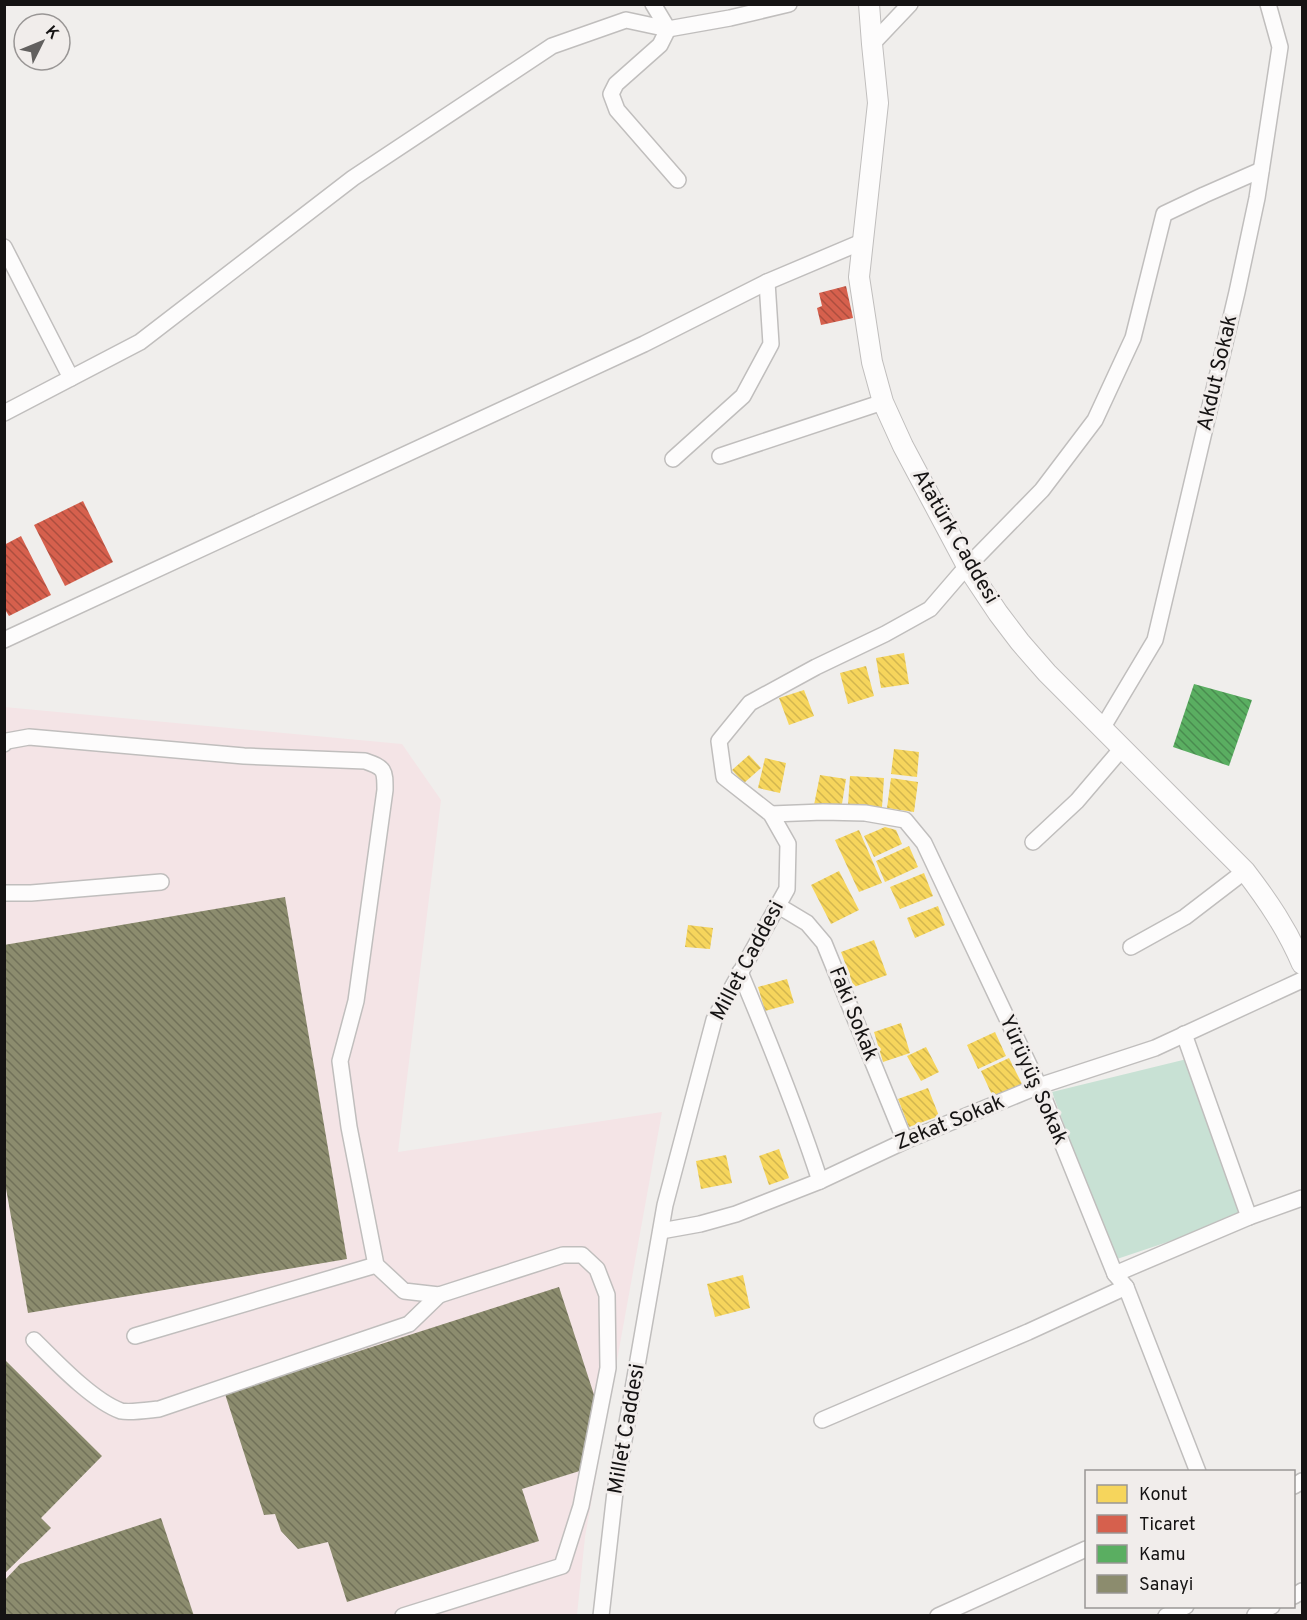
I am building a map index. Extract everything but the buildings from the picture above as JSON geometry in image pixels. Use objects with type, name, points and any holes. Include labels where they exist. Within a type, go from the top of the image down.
[{"type":"main road","name":"Atatürk Caddesi","points":[[870,4],[878,103],[859,277],[872,362],[883,402],[903,446],[968,568],[998,613],[1047,673],[1245,871],[1272,907],[1302,964]]},
{"type":"street","points":[[653,4],[668,28]]},
{"type":"street","points":[[4,412],[141,342],[353,178],[552,46],[626,20],[668,28],[730,18],[789,4]]},
{"type":"street","points":[[872,44],[910,4]]},
{"type":"street","name":"Akdut Sokak","points":[[1103,727],[1155,640],[1237,292],[1261,170],[1280,47],[1268,4]]},
{"type":"street","points":[[668,28],[660,45],[616,84],[611,94],[617,110],[678,180]]},
{"type":"street","name":"Millet Caddesi","points":[[601,1616],[615,1492],[665,1205],[714,1020],[787,889],[788,844],[771,814],[724,777],[719,741],[750,703],[930,609],[961,573],[1042,490],[1095,420],[1133,338],[1164,214],[1261,170]]},
{"type":"street","points":[[4,640],[644,344],[767,282],[864,241]]},
{"type":"street","points":[[4,247],[71,378]]},
{"type":"street","points":[[673,459],[743,396],[749,386],[771,344],[767,282]]},
{"type":"street","points":[[720,456],[883,402]]},
{"type":"street","points":[[4,744],[8,741],[29,737],[244,756],[365,761],[379,766],[385,775],[385,790],[356,1001],[340,1061],[349,1127],[376,1265],[404,1291],[439,1295],[563,1254],[582,1255],[597,1269],[607,1295],[608,1368],[581,1506],[562,1566],[403,1616]]},
{"type":"street","points":[[1033,842],[1077,801],[1123,747]]},
{"type":"street","name":"Yürüyüş Sokak","points":[[771,814],[865,813],[905,820],[924,843],[1039,1086],[1115,1274],[1126,1287],[1197,1470]]},
{"type":"street","points":[[1131,947],[1185,917],[1245,871]]},
{"type":"street","points":[[4,893],[31,893],[161,882]]},
{"type":"street","name":"Faki Sokak","points":[[777,905],[807,923],[824,943],[905,1141]]},
{"type":"street","points":[[740,972],[773,1051],[820,1181]]},
{"type":"street","name":"Zekat Sokak","points":[[661,1231],[736,1214],[820,1181],[905,1141],[1039,1086],[1155,1048],[1302,980]]},
{"type":"street","points":[[1184,1034],[1249,1217]]},
{"type":"street","points":[[1115,1274],[1249,1217],[1302,1198]]},
{"type":"street","points":[[135,1336],[376,1265]]},
{"type":"street","points":[[822,1420],[1028,1332],[1126,1287]]},
{"type":"street","points":[[34,1340],[97,1398],[123,1412],[159,1409],[409,1324],[439,1295]]},
{"type":"street","points":[[938,1616],[1085,1549]]},
{"type":"street","points":[[1166,1616],[1182,1608]]},
{"type":"shaded area","points":[[4,707],[402,744],[441,800],[398,1152],[662,1112],[585,1537],[577,1615],[5,1615]]},
{"type":"green space","points":[[1187,1059],[1242,1217],[1114,1260],[1052,1092]]}]
